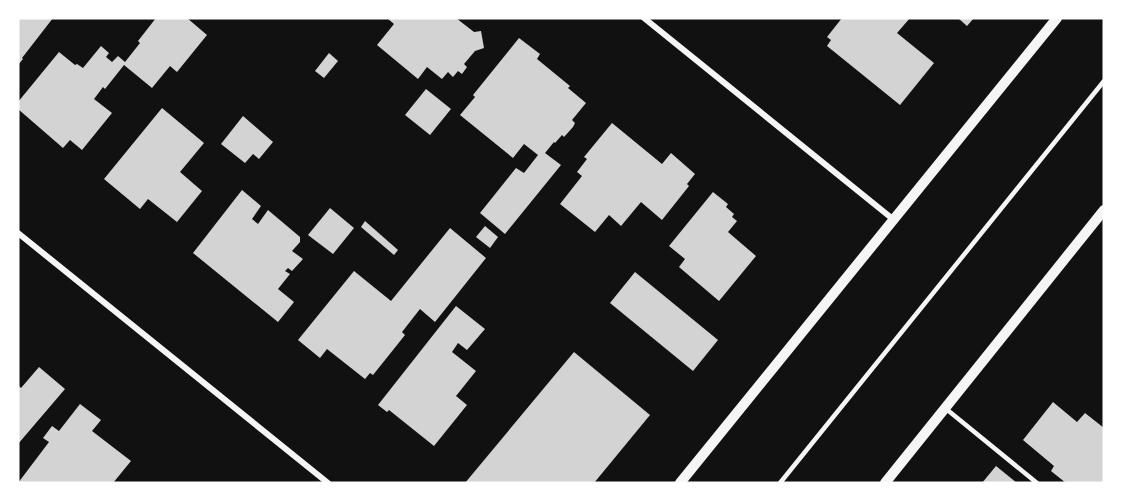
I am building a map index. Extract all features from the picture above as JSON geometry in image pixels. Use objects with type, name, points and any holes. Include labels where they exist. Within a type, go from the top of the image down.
[{"type":"street","points":[[644,18],[894,220]]},
{"type":"street","points":[[680,483],[1057,18]]},
{"type":"street","points":[[885,483],[1104,210]]},
{"type":"street","points":[[18,233],[328,483]]},
{"type":"lane","points":[[780,483],[1104,81]]},
{"type":"lane","points":[[945,408],[1037,483]]},
{"type":"building","points":[[18,18],[53,18],[18,65]]},
{"type":"building","points":[[156,18],[187,18],[207,35],[177,72],[170,66],[152,88],[124,65],[94,99],[112,113],[82,150],[70,140],[63,148],[18,109],[18,102],[59,52],[75,65],[83,68],[101,46],[109,53],[106,57],[112,62],[118,56],[125,62]]},
{"type":"building","points":[[387,18],[456,18],[474,32],[481,31],[484,48],[475,51],[464,64],[467,67],[462,74],[458,71],[453,77],[448,72],[442,79],[427,67],[418,79],[377,45],[394,24]]},
{"type":"building","points":[[842,18],[910,18],[897,33],[934,63],[900,105],[827,46],[831,40],[827,37]]},
{"type":"building","points":[[958,18],[974,18],[967,26]]},
{"type":"building","points":[[519,38],[540,54],[537,59],[570,86],[568,88],[586,103],[572,120],[575,123],[573,127],[564,137],[562,135],[554,142],[545,153],[561,165],[505,234],[480,213],[516,168],[524,173],[538,155],[524,144],[513,158],[460,115],[475,97],[473,95]]},
{"type":"building","points":[[329,53],[338,61],[324,78],[315,71]]},
{"type":"building","points":[[426,89],[451,109],[430,135],[405,115]]},
{"type":"building","points":[[162,108],[204,143],[180,172],[202,191],[177,222],[148,199],[140,209],[104,179]]},
{"type":"building","points":[[243,116],[273,142],[259,159],[253,154],[245,163],[221,144]]},
{"type":"building","points":[[612,123],[662,164],[671,153],[695,174],[687,184],[689,186],[662,220],[641,202],[621,226],[609,215],[595,232],[560,204],[582,176],[577,172],[587,159],[584,157]]},
{"type":"building","points":[[242,190],[261,206],[252,219],[258,224],[268,210],[300,237],[300,242],[292,251],[303,259],[292,271],[288,268],[285,271],[290,274],[278,289],[294,302],[278,322],[193,253]]},
{"type":"building","points":[[713,192],[728,204],[726,207],[734,214],[732,217],[737,221],[728,232],[756,256],[719,301],[679,267],[685,259],[669,246]]},
{"type":"building","points":[[330,208],[354,228],[333,254],[308,235]]},
{"type":"building","points":[[365,221],[398,250],[394,255],[361,227]]},
{"type":"building","points":[[485,226],[498,237],[490,248],[476,237]]},
{"type":"building","points":[[450,228],[486,258],[435,322],[420,309],[402,332],[405,335],[373,375],[370,373],[365,379],[327,349],[320,358],[298,340],[354,271],[391,301]]},
{"type":"building","points":[[635,272],[718,340],[693,371],[610,303]]},
{"type":"building","points":[[456,306],[485,329],[467,350],[458,343],[452,352],[476,371],[456,396],[467,405],[434,446],[389,410],[387,412],[378,405]]},
{"type":"building","points":[[574,352],[650,415],[594,483],[465,483]]},
{"type":"building","points":[[39,367],[65,389],[18,444],[18,385],[21,388]]},
{"type":"building","points":[[1053,402],[1077,422],[1085,413],[1104,428],[1104,483],[1066,483],[1051,471],[1054,466],[1023,440]]},
{"type":"building","points":[[80,404],[101,420],[92,431],[131,461],[113,483],[18,483],[49,442],[43,438],[52,426],[59,431]]},
{"type":"building","points":[[996,466],[1017,483],[982,483]]}]
